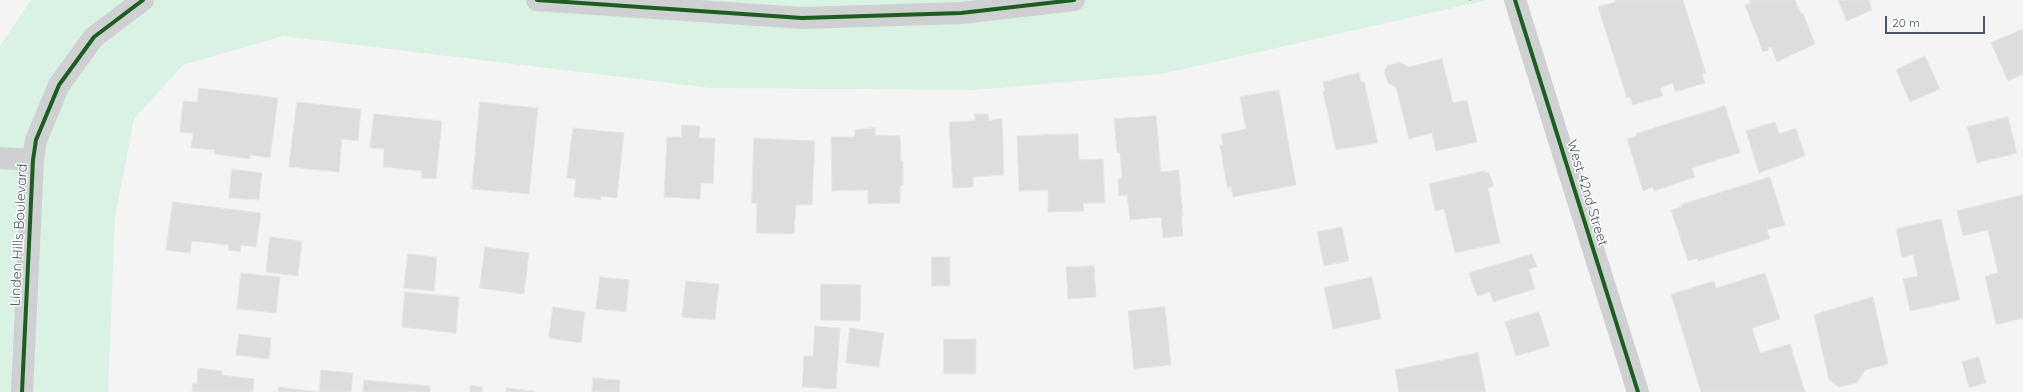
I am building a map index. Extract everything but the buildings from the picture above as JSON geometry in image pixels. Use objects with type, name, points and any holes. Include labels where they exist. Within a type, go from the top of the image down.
[{"type":"street","name":"Linden Hills Boulevard","points":[[22,392],[33,160],[36,140],[59,85],[94,37],[143,0]]},
{"type":"street","points":[[537,0],[802,18],[961,13],[1074,0]]},
{"type":"street","name":"West 42nd Street","points":[[1515,0],[1638,392]]},
{"type":"street","points":[[0,158],[33,160]]},
{"type":"green space","points":[[31,0],[1487,0],[1162,74],[974,90],[712,88],[283,36],[183,65],[134,119],[115,217],[108,392],[0,392],[0,46]]},
{"type":"cycle path","points":[[22,392],[33,160],[36,140],[59,85],[94,37],[143,0]]},
{"type":"cycle path","points":[[537,0],[802,18],[961,13],[1074,0]]},
{"type":"cycle path","points":[[1515,0],[1638,392]]}]
